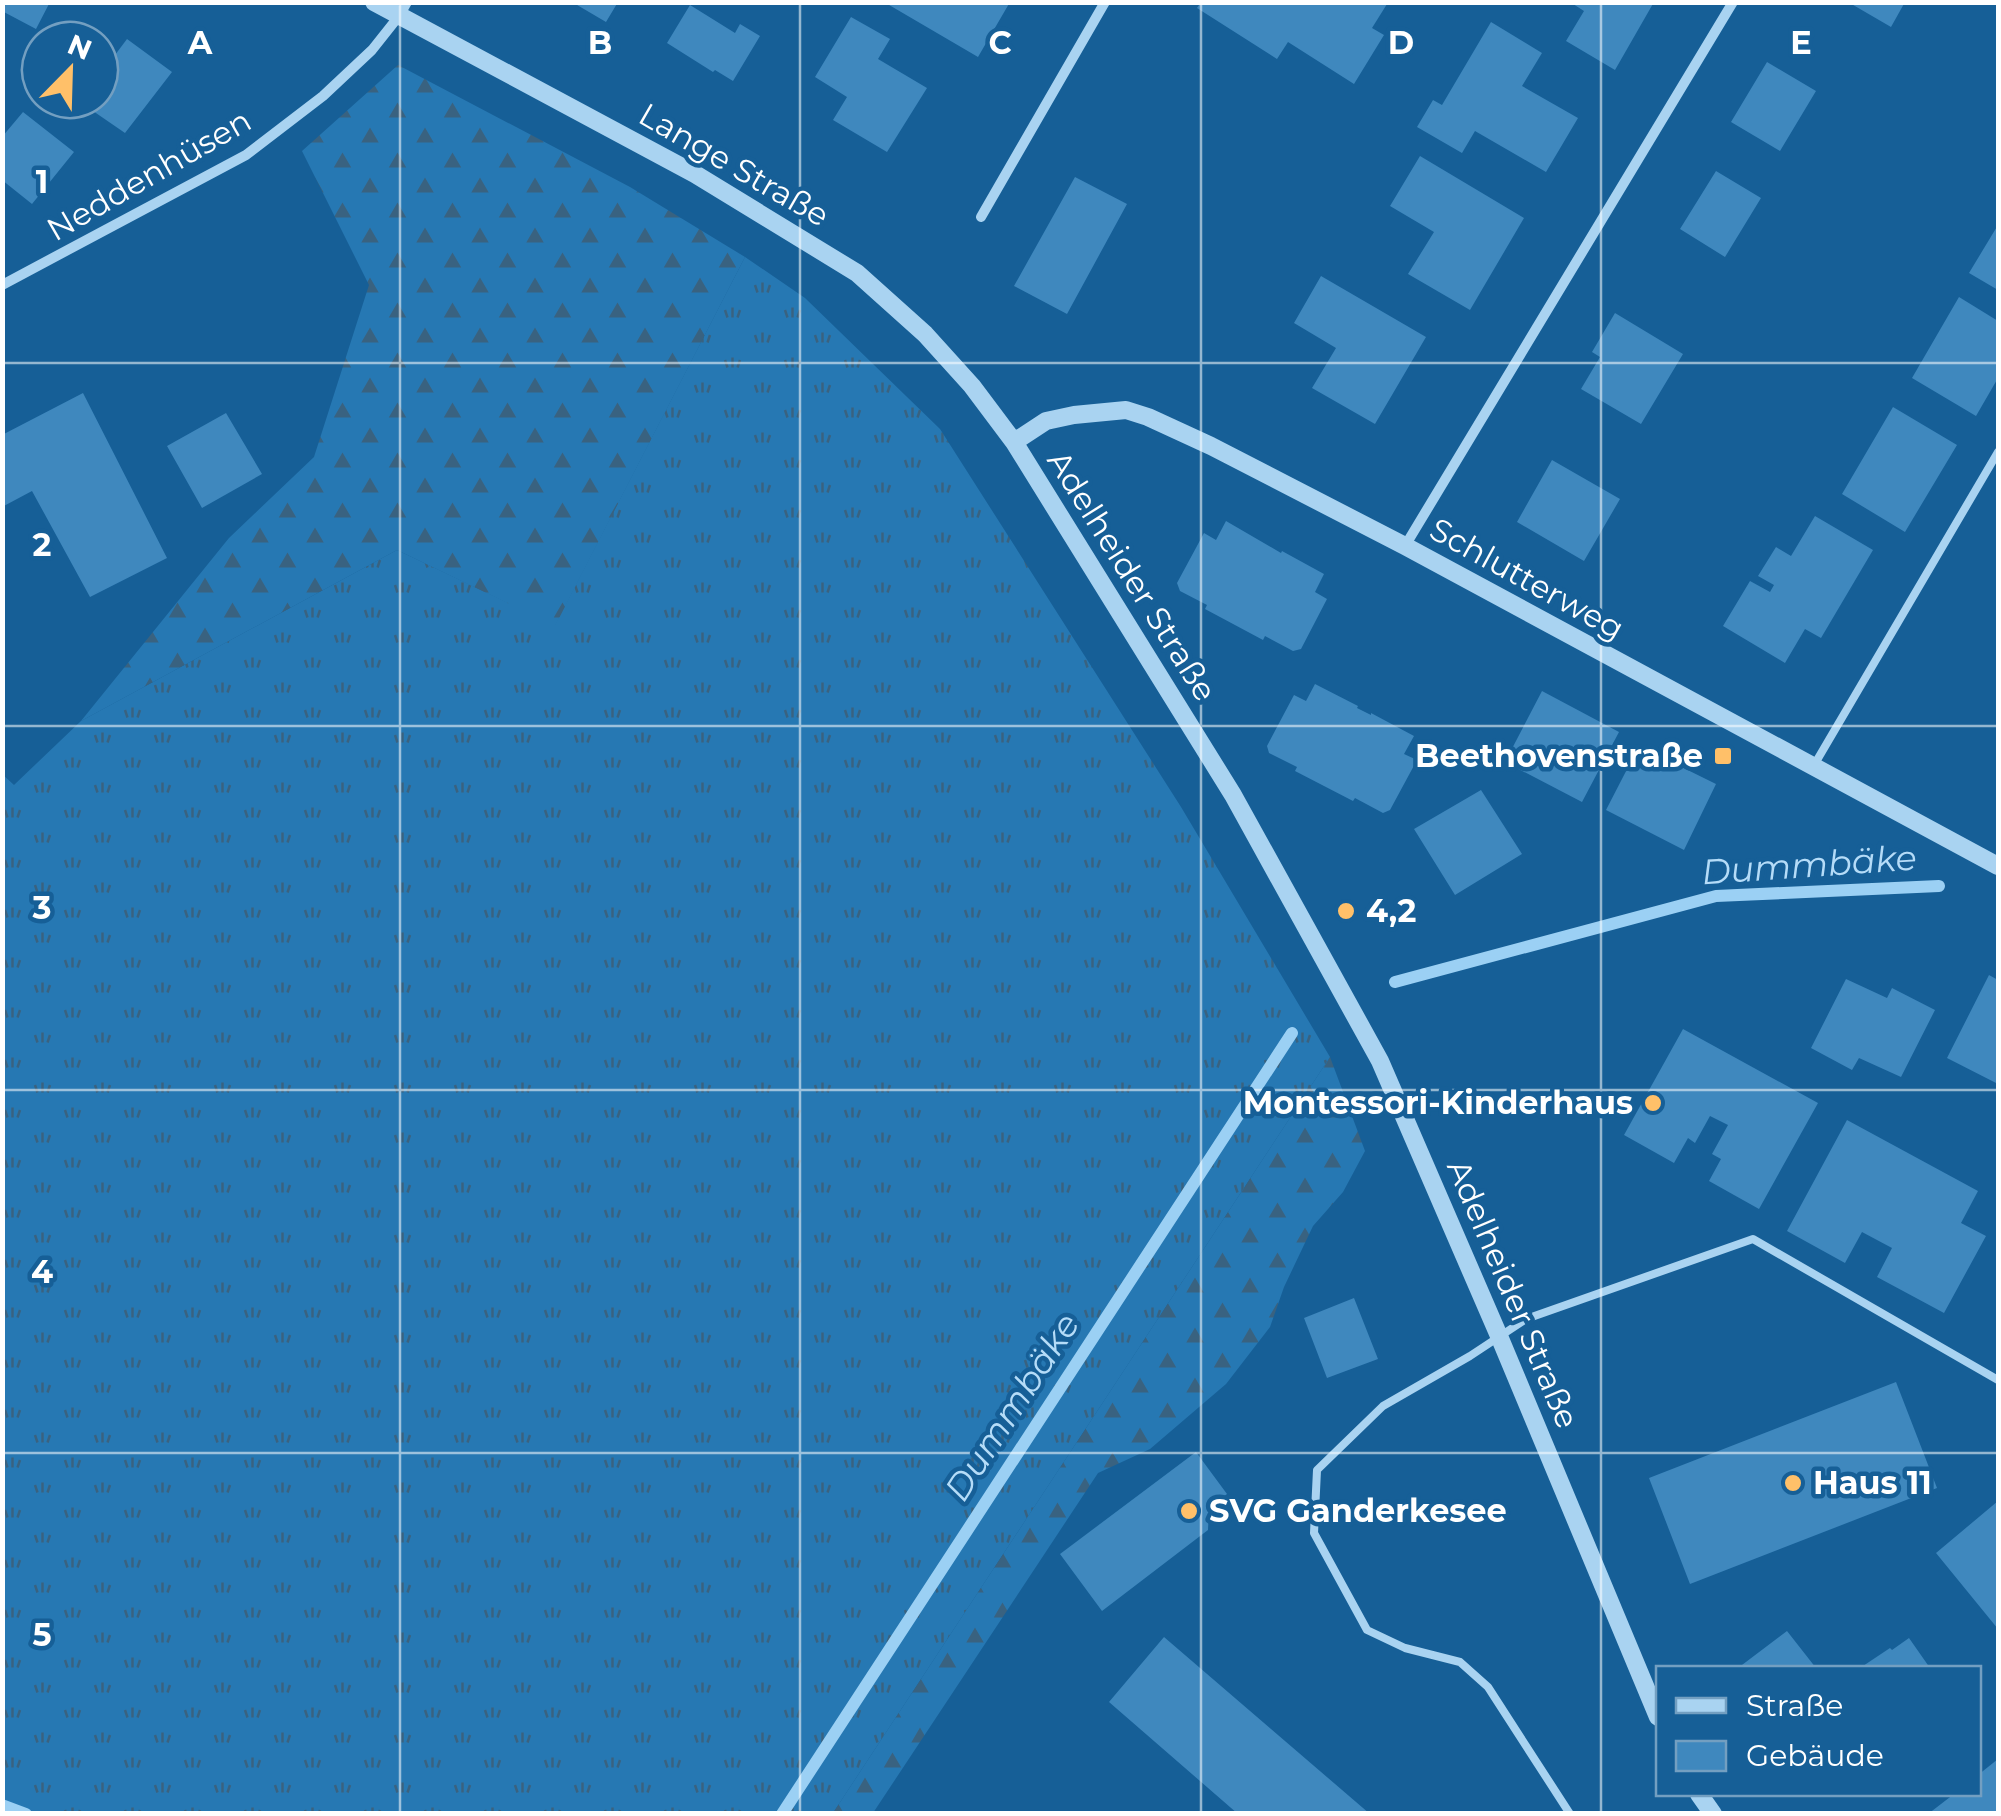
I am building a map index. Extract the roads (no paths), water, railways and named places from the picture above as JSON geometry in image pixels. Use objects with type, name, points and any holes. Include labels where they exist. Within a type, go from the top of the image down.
[{"type":"street","name":"Lange Straße","points":[[374,2],[403,9],[695,174],[857,273],[926,334],[1014,442]]},
{"type":"street","points":[[981,217],[1104,2]]},
{"type":"street","points":[[1404,546],[1733,2]]},
{"type":"street","name":"Neddenhüsen","points":[[2,285],[246,155],[324,96],[372,50],[403,9]]},
{"type":"street","name":"Schlutterweg","points":[[1014,442],[1046,422],[1092,412],[1126,410],[1148,417],[1404,546],[1998,866]]},
{"type":"street","name":"Adelheider Straße","points":[[1014,442],[1233,796],[1380,1061],[1656,1712]]},
{"type":"lane","points":[[1813,768],[1998,452]]},
{"type":"lane","points":[[1570,1814],[1488,1687],[1460,1662],[1405,1648],[1367,1630],[1314,1532],[1317,1470],[1383,1406],[1526,1319],[1752,1239],[1998,1380]]},
{"type":"waterway","name":"Dummbäke","points":[[1395,982],[1716,896],[1939,886]]},
{"type":"waterway","name":"Dummbäke","points":[[782,1814],[1292,1033]]},
{"type":"waterway","points":[[2,1805],[26,1814]]},
{"type":"place","name":"Beethovenstraße","points":[[1723,756]]},
{"type":"place","name":"4,2","points":[[1346,911]]},
{"type":"place","name":"Montessori-Kinderhaus","points":[[1653,1103]]},
{"type":"place","name":"Haus 11","points":[[1793,1483]]},
{"type":"place","name":"SVG Ganderkesee","points":[[1189,1511]]}]
